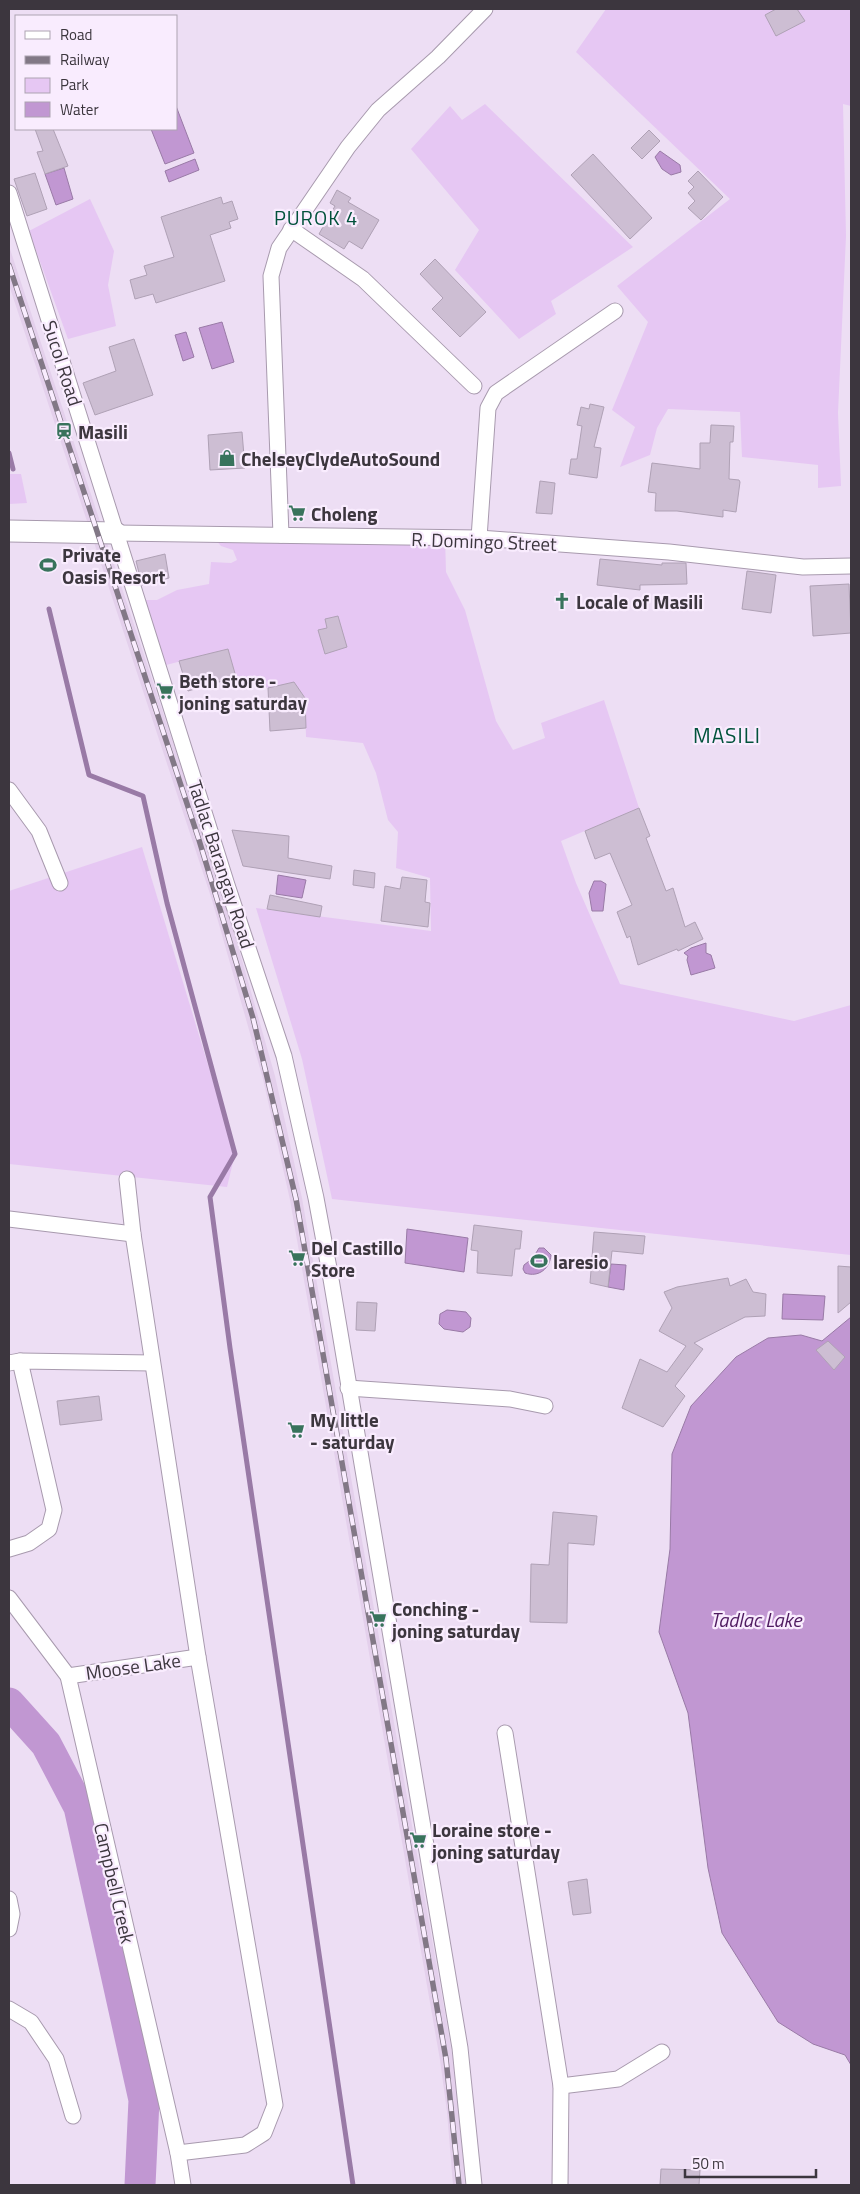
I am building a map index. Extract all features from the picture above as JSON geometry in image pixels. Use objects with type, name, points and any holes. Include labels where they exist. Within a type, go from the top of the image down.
[{"type":"street","points":[[281,535],[271,276],[279,248],[348,147],[378,110],[438,57],[485,9]]},
{"type":"street","name":"Sucol Road","points":[[9,193],[116,533]]},
{"type":"street","points":[[291,229],[363,278],[474,386]]},
{"type":"street","points":[[479,538],[488,408],[496,393],[615,311]]},
{"type":"street","points":[[9,531],[116,533]]},
{"type":"street","name":"R. Domingo Street","points":[[116,533],[479,538],[668,552],[804,567],[851,566]]},
{"type":"street","name":"Tadlac Barangay Road","points":[[116,533],[227,884],[284,1056],[316,1198],[460,2048],[474,2185]]},
{"type":"street","points":[[9,790],[39,831],[60,883]]},
{"type":"street","points":[[127,1179],[152,1363],[198,1657],[275,2105],[264,2133],[245,2145],[178,2152]]},
{"type":"street","points":[[9,1219],[133,1234]]},
{"type":"street","points":[[9,1550],[29,1543],[49,1529],[54,1510],[14,1362],[152,1363]]},
{"type":"street","points":[[348,1388],[510,1399],[545,1406]]},
{"type":"street","name":"Campbell Creek","points":[[9,1598],[68,1676],[178,2152],[183,2185]]},
{"type":"street","name":"Moose Lake","points":[[68,1676],[198,1657]]},
{"type":"street","points":[[505,1734],[561,2086],[560,2185]]},
{"type":"street","points":[[9,1899],[12,1914],[9,1929]]},
{"type":"street","points":[[9,2009],[31,2022],[56,2059],[73,2116]]},
{"type":"street","points":[[561,2086],[618,2079],[662,2052]]},
{"type":"shaded area","points":[[9,246],[224,897],[275,1076],[302,1198],[453,2059],[465,2185],[453,2185],[447,2112],[440,2060],[290,1200],[263,1079],[212,900],[9,285]]},
{"type":"green space","points":[[606,9],[851,9],[851,106],[843,104],[846,236],[838,413],[841,486],[818,488],[818,465],[742,457],[740,412],[668,409],[657,428],[650,455],[620,467],[635,427],[612,410],[648,322],[617,286],[730,199],[576,52]]},
{"type":"green space","points":[[485,104],[633,247],[551,301],[556,314],[519,339],[455,270],[479,230],[411,149],[450,106],[462,120]]},
{"type":"green space","points":[[90,199],[114,251],[108,285],[116,326],[68,339],[29,231]]},
{"type":"green space","points":[[9,474],[21,474],[27,503],[9,504]]},
{"type":"green space","points":[[212,536],[445,537],[446,572],[465,610],[496,721],[513,750],[545,738],[541,723],[604,700],[639,808],[561,841],[576,883],[620,984],[794,1021],[851,1005],[851,1255],[332,1199],[302,1059],[256,908],[431,931],[430,878],[396,868],[398,832],[388,820],[376,773],[363,743],[306,737],[305,698],[294,682],[268,688],[236,677],[228,649],[166,665],[143,600],[157,600],[177,590],[209,584],[211,562],[231,563],[237,560],[233,550],[221,546]]},
{"type":"green space","points":[[142,847],[235,1154],[227,1187],[9,1164],[9,891]]},
{"type":"water","points":[[178,111],[194,153],[165,164],[151,130],[178,130]]},
{"type":"water","points":[[660,151],[680,165],[681,172],[671,175],[662,169],[655,157]]},
{"type":"water","points":[[195,159],[199,170],[169,182],[165,171]]},
{"type":"water","points":[[64,168],[73,199],[56,205],[45,174]]},
{"type":"water","points":[[222,322],[234,362],[212,369],[199,328]]},
{"type":"water","points":[[186,332],[194,357],[183,361],[175,335]]},
{"type":"water","points":[[278,875],[306,880],[302,898],[276,894]]},
{"type":"water","points":[[594,881],[601,881],[606,884],[603,911],[592,911],[589,893]]},
{"type":"water","points":[[706,943],[706,953],[711,955],[715,968],[691,975],[687,960],[688,956],[684,953],[691,948]]},
{"type":"water","points":[[407,1229],[468,1238],[464,1272],[405,1263]]},
{"type":"water","name":"laresio","points":[[539,1248],[544,1248],[551,1255],[546,1268],[535,1274],[525,1273],[524,1265],[533,1258]]},
{"type":"water","points":[[611,1264],[626,1265],[624,1290],[608,1287]]},
{"type":"water","points":[[783,1294],[825,1296],[823,1320],[782,1319]]},
{"type":"water","points":[[447,1310],[466,1312],[471,1318],[470,1327],[463,1332],[444,1329],[439,1324],[440,1314]]},
{"type":"water","name":"Tadlac Lake","points":[[851,1317],[851,2065],[845,2055],[813,2044],[778,2022],[722,1933],[708,1868],[688,1713],[659,1632],[670,1549],[672,1454],[691,1406],[736,1357],[768,1338],[801,1335],[822,1341]]},
{"type":"building","points":[[776,9],[797,9],[805,21],[776,36],[765,15]]},
{"type":"building","points":[[35,130],[53,130],[68,166],[45,174],[37,152],[43,151]]},
{"type":"building","points":[[649,130],[660,141],[642,159],[631,148]]},
{"type":"building","points":[[593,154],[652,218],[630,239],[571,175]]},
{"type":"building","points":[[698,171],[723,197],[701,220],[688,208],[695,201],[688,193],[694,187],[688,181]]},
{"type":"building","points":[[35,173],[47,209],[27,216],[14,179]]},
{"type":"building","points":[[337,190],[351,198],[348,202],[379,220],[362,249],[349,241],[344,249],[319,234],[335,206],[330,203]]},
{"type":"building","points":[[221,197],[223,204],[232,201],[238,219],[229,222],[231,228],[210,235],[225,281],[156,303],[153,294],[135,299],[130,280],[147,275],[144,266],[174,257],[161,217]]},
{"type":"building","points":[[435,259],[486,312],[460,337],[432,309],[443,298],[420,274]]},
{"type":"building","points":[[134,339],[153,395],[95,415],[83,383],[116,371],[109,347]]},
{"type":"building","points":[[590,404],[604,407],[594,447],[601,448],[597,478],[569,474],[571,459],[577,459],[582,426],[577,425],[581,407],[589,409]]},
{"type":"building","points":[[711,425],[734,426],[733,442],[730,442],[729,479],[739,480],[740,482],[736,512],[723,510],[723,517],[677,511],[655,511],[656,493],[648,492],[652,463],[700,469],[700,443],[710,443]]},
{"type":"building","points":[[242,432],[245,468],[210,470],[208,435]]},
{"type":"building","points":[[540,481],[555,483],[552,514],[536,513]]},
{"type":"building","points":[[165,554],[169,578],[142,585],[136,561]]},
{"type":"building","points":[[600,559],[662,565],[662,563],[686,563],[687,584],[640,585],[640,590],[597,585]]},
{"type":"building","points":[[747,571],[776,575],[771,613],[742,609]]},
{"type":"building","points":[[849,584],[851,633],[813,636],[810,586]]},
{"type":"building","points":[[338,616],[347,647],[325,654],[318,630],[327,628],[325,619]]},
{"type":"building","points":[[228,649],[236,677],[188,691],[179,661]]},
{"type":"building","points":[[294,682],[305,698],[306,728],[270,731],[268,688]]},
{"type":"building","points":[[639,808],[650,836],[646,838],[666,891],[673,888],[685,927],[695,922],[703,939],[678,951],[677,949],[638,965],[630,936],[627,938],[617,912],[632,905],[610,853],[595,859],[585,831]]},
{"type":"building","points":[[232,830],[289,836],[288,858],[332,866],[330,879],[243,866]]},
{"type":"building","points":[[354,870],[375,873],[374,888],[353,885]]},
{"type":"building","points":[[402,877],[427,880],[425,902],[430,903],[428,927],[381,921],[385,886],[400,889]]},
{"type":"building","points":[[270,895],[322,906],[320,917],[267,909]]},
{"type":"building","points":[[474,1225],[522,1231],[520,1249],[515,1249],[512,1276],[477,1273],[478,1251],[471,1250]]},
{"type":"building","points":[[594,1232],[645,1236],[643,1254],[612,1251],[608,1287],[590,1283]]},
{"type":"building","points":[[838,1266],[851,1267],[851,1302],[838,1313]]},
{"type":"building","points":[[728,1278],[730,1286],[746,1279],[753,1292],[766,1294],[765,1316],[745,1317],[694,1343],[703,1349],[675,1386],[685,1396],[663,1427],[622,1408],[640,1359],[667,1372],[686,1346],[659,1331],[672,1308],[664,1292],[677,1287]]},
{"type":"building","points":[[357,1302],[377,1303],[375,1331],[356,1330]]},
{"type":"building","points":[[828,1341],[845,1357],[834,1370],[816,1350]]},
{"type":"building","points":[[99,1396],[102,1420],[60,1425],[57,1401]]},
{"type":"building","points":[[553,1512],[597,1516],[594,1545],[568,1543],[567,1623],[530,1622],[531,1564],[549,1565]]},
{"type":"building","points":[[587,1879],[591,1913],[573,1915],[568,1882]]},
{"type":"building","points":[[661,2169],[700,2170],[699,2185],[660,2185]]},
{"type":"waterway","points":[[9,453],[13,469]]},
{"type":"waterway","points":[[49,609],[89,775],[143,796],[167,903],[235,1154],[210,1197],[230,1348],[353,2185]]},
{"type":"waterway","points":[[9,1703],[46,1744],[79,1807],[144,2100],[140,2185]]},
{"type":"railway","points":[[9,265],[199,840],[253,1018],[296,1199],[446,2059],[459,2185]]},
{"type":"place","name":"Masili","points":[[64,431]]},
{"type":"place","name":"ChelseyClydeAutoSound","points":[[227,458]]},
{"type":"place","name":"Choleng","points":[[297,513]]},
{"type":"place","name":"Private Oasis Resort","points":[[48,565]]},
{"type":"place","name":"Locale of Masili","points":[[562,601]]},
{"type":"place","name":"Beth store - joning saturday","points":[[165,691]]},
{"type":"place","name":"Del Castillo Store","points":[[297,1258]]},
{"type":"place","name":"laresio","points":[[539,1261]]},
{"type":"place","name":"My little - saturday","points":[[296,1430]]},
{"type":"place","name":"Conching - joning saturday","points":[[378,1619]]},
{"type":"place","name":"Loraine store - joning saturday","points":[[418,1840]]},
{"type":"district","name":"PUROK 4","points":[[316,217]]},
{"type":"district","name":"MASILI","points":[[727,735]]}]
